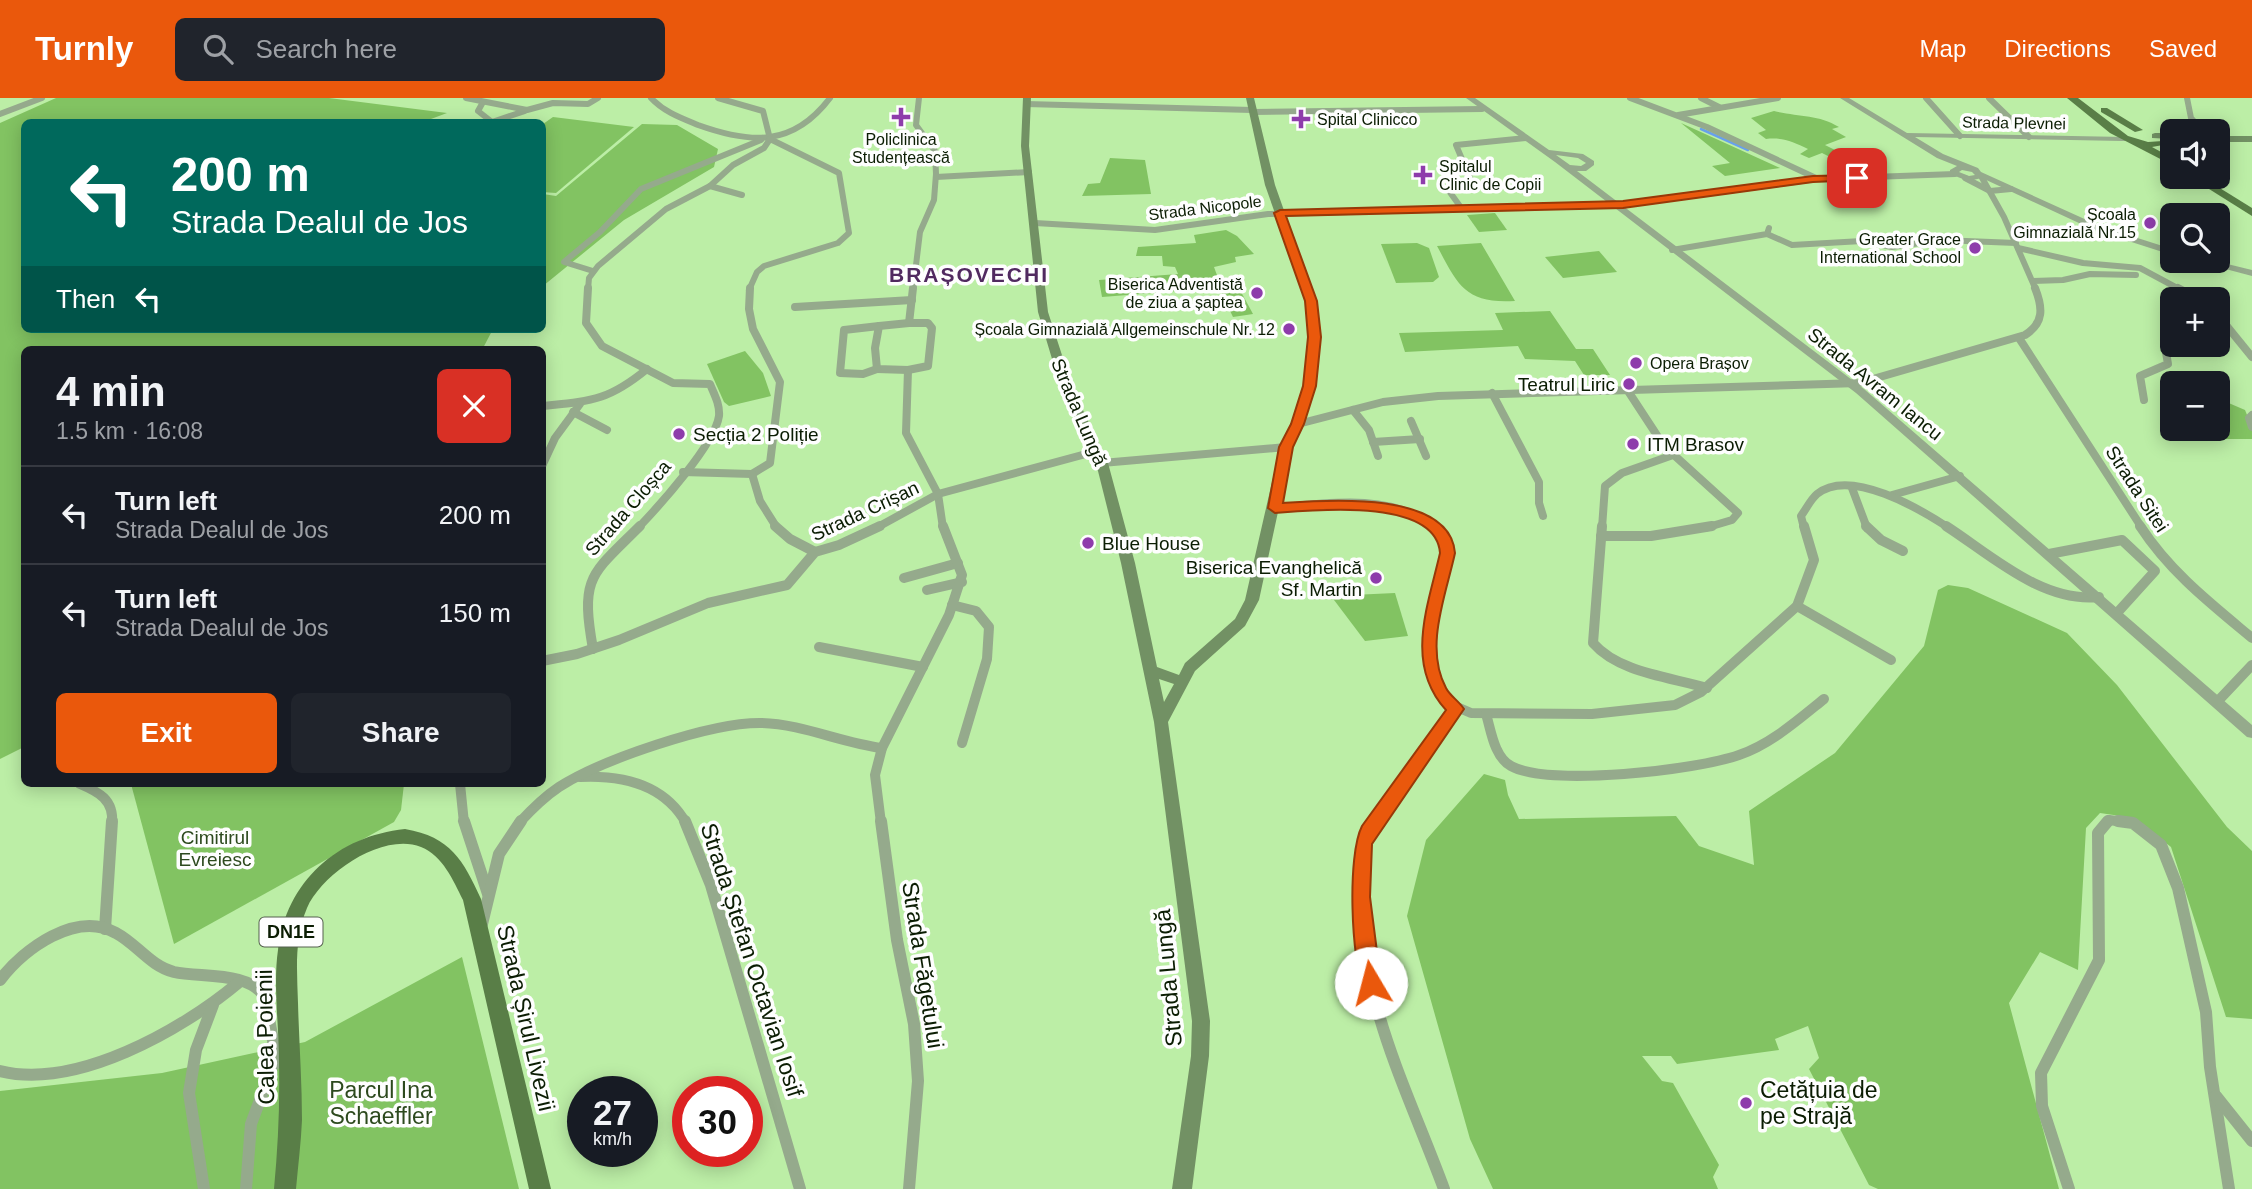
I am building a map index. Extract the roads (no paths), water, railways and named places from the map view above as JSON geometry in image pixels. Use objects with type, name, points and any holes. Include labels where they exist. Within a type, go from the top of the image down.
[{"type":"main road","points":[[1161,722],[1181,681],[1204,653],[1247,612],[1275,508],[1286,447],[1298,424],[1314,362],[1313,314],[1280,213],[1250,98]]},
{"type":"main road","points":[[2072,98],[2119,136],[2160,156]]},
{"type":"main road","points":[[2084,98],[2138,130],[2160,138]]},
{"type":"main road","name":"Strada Lungă","points":[[1026,101],[1029,172],[1043,312],[1067,389],[1102,463],[1161,722],[1201,1021],[1200,1056],[1182,1189]]},
{"type":"main road","points":[[2119,136],[2126,129],[2138,130]]},
{"type":"main road","points":[[2230,139],[2252,139]]},
{"type":"main road","points":[[2140,145],[2160,140]]},
{"type":"main road","points":[[2214,189],[2252,213]]},
{"type":"main road","points":[[1150,670],[1181,681]]},
{"type":"main road","name":"Calea Poienii","points":[[285,1189],[291,1121],[283,1064],[288,951],[291,928],[304,895],[321,873],[344,855],[370,843],[402,838],[415,839],[439,848],[480,897]]},
{"type":"main road","name":"Strada Șirul Livezii","points":[[480,897],[481,929],[540,1189]]},
{"type":"street","points":[[0,114],[42,98]]},
{"type":"street","points":[[466,98],[527,110]]},
{"type":"street","points":[[501,119],[553,103],[581,105],[598,98]]},
{"type":"street","points":[[651,98],[656,106],[670,114],[724,132],[761,140]]},
{"type":"street","points":[[719,98],[763,111],[770,139],[764,148],[733,165],[710,186],[666,209],[593,271],[564,262],[600,232],[641,189],[761,140],[770,139],[810,118],[830,98]]},
{"type":"street","points":[[909,323],[920,232],[934,200],[936,177],[935,151],[916,125],[919,98]]},
{"type":"street","name":"Strada Avram Iancu","points":[[1470,98],[1482,109],[1543,149],[1851,384],[1960,476],[2252,733]]},
{"type":"street","points":[[1630,98],[1676,115],[1817,178]]},
{"type":"street","points":[[1701,98],[1719,107]]},
{"type":"street","points":[[1676,115],[1778,98]]},
{"type":"street","points":[[1844,98],[1940,156],[2011,190],[2097,228],[2160,248]]},
{"type":"street","points":[[1926,98],[1960,136]]},
{"type":"street","points":[[1989,98],[2029,137]]},
{"type":"street","points":[[2187,98],[2193,119]]},
{"type":"street","points":[[1026,101],[1253,111],[1482,109]]},
{"type":"street","points":[[483,102],[478,111],[488,119]]},
{"type":"street","points":[[522,119],[527,110]]},
{"type":"street","name":"Strada Plevnei","points":[[1906,135],[2119,136]]},
{"type":"street","points":[[1462,209],[1449,191],[1467,183],[1470,178],[1455,145],[1526,138]]},
{"type":"street","points":[[683,472],[752,474],[770,463],[780,382],[779,374],[756,339],[748,292],[751,279],[764,266],[838,243],[849,233],[839,173],[770,139]]},
{"type":"street","name":"Strada Avram Iancu","points":[[1543,149],[1569,155]]},
{"type":"street","points":[[1583,169],[1561,164],[1569,155],[1589,160],[1590,166],[1579,173],[1584,181]]},
{"type":"street","points":[[1940,156],[1954,173],[1989,188],[2011,190]]},
{"type":"street","points":[[1954,173],[1957,168],[1968,168]]},
{"type":"street","points":[[936,177],[1029,172]]},
{"type":"street","name":"Strada Nicopole","points":[[1035,223],[1155,230],[1280,213],[1615,205],[1817,178],[1954,173]]},
{"type":"street","points":[[1967,179],[1980,175]]},
{"type":"street","points":[[1298,424],[1401,399],[1492,393],[1851,384],[1873,381],[2019,338],[2037,327],[2042,316],[2033,281],[1989,188],[1980,175]]},
{"type":"street","points":[[710,186],[742,195]]},
{"type":"street","points":[[1672,250],[1768,231],[1792,245],[1862,241],[1892,247],[1941,240],[2017,246],[2083,262],[2140,268],[2175,287]]},
{"type":"street","points":[[2230,267],[2252,273]]},
{"type":"street","name":"Strada Cloșca","points":[[593,271],[586,296],[589,330],[602,346],[677,385],[712,385],[719,406],[719,420],[666,497],[641,526],[604,559],[592,576],[586,611],[593,649]]},
{"type":"street","points":[[2033,281],[2063,280],[2090,274],[2136,275]]},
{"type":"street","points":[[795,307],[912,300]]},
{"type":"street","points":[[909,323],[928,323],[932,328],[928,366],[908,370],[877,369],[863,374],[840,373],[844,330],[909,323]]},
{"type":"street","points":[[877,369],[875,348],[878,327]]},
{"type":"street","points":[[2230,330],[2252,357]]},
{"type":"street","name":"Strada Sitei","points":[[2019,338],[2158,553],[2188,585],[2252,638]]},
{"type":"street","points":[[2144,400],[2140,376],[2168,364],[2167,357]]},
{"type":"street","points":[[546,406],[580,404],[612,395],[647,369]]},
{"type":"street","points":[[908,370],[906,433],[938,495],[943,529],[958,563],[962,582],[927,590]]},
{"type":"street","points":[[1601,536],[1649,538],[1737,517],[1732,505],[1657,438],[1628,391]]},
{"type":"street","points":[[1492,393],[1539,482],[1539,503],[1543,516]]},
{"type":"street","points":[[546,457],[555,438],[580,404]]},
{"type":"street","points":[[1353,410],[1369,430],[1378,456]]},
{"type":"street","points":[[573,412],[597,422],[607,430]]},
{"type":"street","points":[[2252,415],[2249,418],[2252,427]]},
{"type":"street","points":[[1411,421],[1426,456]]},
{"type":"street","points":[[1373,442],[1420,439]]},
{"type":"street","points":[[1102,463],[1286,447]]},
{"type":"street","name":"Strada Crișan","points":[[546,660],[593,649],[708,603],[787,585],[802,571],[815,552],[839,545],[904,515],[938,495],[1097,451]]},
{"type":"street","points":[[1673,455],[1611,479],[1603,494],[1593,643],[1598,651],[1614,660],[1707,688]]},
{"type":"street","points":[[752,474],[757,496],[770,523],[786,538],[815,552]]},
{"type":"street","points":[[1892,495],[1960,476]]},
{"type":"street","points":[[1275,508],[1328,504],[1389,508],[1420,516],[1438,529],[1447,542],[1447,553],[1429,635],[1429,666],[1442,697],[1455,709],[1486,714],[1592,714],[1655,709],[1675,705],[1707,688],[1797,606],[1814,560],[1801,524],[1804,508],[1825,490],[1852,488],[1892,495],[1950,526],[2003,564],[2040,584],[2077,598],[2098,597]]},
{"type":"street","points":[[1852,488],[1867,531],[1880,541],[1903,551]]},
{"type":"street","points":[[2049,554],[2122,540],[2155,571],[2117,613]]},
{"type":"street","points":[[904,578],[958,563]]},
{"type":"street","name":"Strada Făgetului","points":[[909,1189],[918,1082],[914,1024],[897,940],[875,792],[875,775],[882,748],[962,582]]},
{"type":"street","points":[[952,605],[978,612],[985,618],[989,637],[985,667],[962,743]]},
{"type":"street","points":[[1797,606],[1891,660]]},
{"type":"street","points":[[818,647],[923,667]]},
{"type":"street","points":[[2218,701],[2252,665]]},
{"type":"street","points":[[1486,714],[1504,760],[1513,768],[1526,772],[1565,774],[1672,770],[1703,765],[1764,744],[1824,699]]},
{"type":"street","points":[[1444,1189],[1376,1005],[1365,936],[1361,856],[1368,831],[1455,709]]},
{"type":"street","points":[[480,897],[510,834],[549,796],[580,777],[647,750],[744,723],[763,723],[840,743],[882,748]]},
{"type":"street","name":"Strada Ștefan Octavian Iosif","points":[[580,777],[601,775],[647,788],[666,797],[685,819],[716,903],[800,1189]]},
{"type":"street","points":[[87,787],[101,793],[113,811],[105,929]]},
{"type":"street","points":[[460,787],[461,811],[480,897]]},
{"type":"street","points":[[2069,1189],[2042,1106],[2041,1073],[2099,960],[2101,924],[2098,833],[2109,820],[2133,823],[2147,831],[2161,845],[2169,861],[2187,920],[2200,978],[2229,1189]]},
{"type":"street","points":[[0,980],[27,951],[55,935],[91,927],[115,932],[159,967],[253,985],[265,997],[283,1064],[251,1124],[246,1189]]},
{"type":"street","points":[[0,1071],[20,1077],[47,1075],[145,1047],[213,1005],[238,983]]},
{"type":"street","points":[[204,1189],[189,1093],[196,1050],[213,1005]]},
{"type":"street","points":[[2214,1093],[2252,1141]]},
{"type":"waterway","points":[[1701,129],[1748,150]]},
{"type":"place","name":"Policlinica Studențească","points":[[901,117]]},
{"type":"place","name":"Spital Clinicco","points":[[1301,119]]},
{"type":"place","name":"Spitalul Clinic de Copii","points":[[1423,175]]},
{"type":"place","name":"Școala Gimnazială Nr.15","points":[[2150,223]]},
{"type":"place","name":"Greater Grace International School","points":[[1975,248]]},
{"type":"place","name":"Biserica Adventistă de ziua a șaptea","points":[[1257,293]]},
{"type":"place","name":"Școala Gimnazială Allgemeinschule Nr. 12","points":[[1289,329]]},
{"type":"place","name":"Opera Brașov","points":[[1636,363]]},
{"type":"place","name":"Teatrul Liric","points":[[1629,384]]},
{"type":"place","name":"Secția 2 Poliție","points":[[679,434]]},
{"type":"place","name":"ITM Brasov","points":[[1633,444]]},
{"type":"place","name":"Blue House","points":[[1088,543]]},
{"type":"place","name":"Biserica Evanghelică Sf. Martin","points":[[1376,578]]},
{"type":"place","name":"Cetățuia de pe Strajă","points":[[1746,1103]]},
{"type":"district","name":"BRAȘOVECHI","points":[[969,274]]},
{"type":"park label","name":"Cimitirul Evreiesc","points":[[215,848]]},
{"type":"park label","name":"Parcul Ina Schaeffler","points":[[381,1103]]}]
